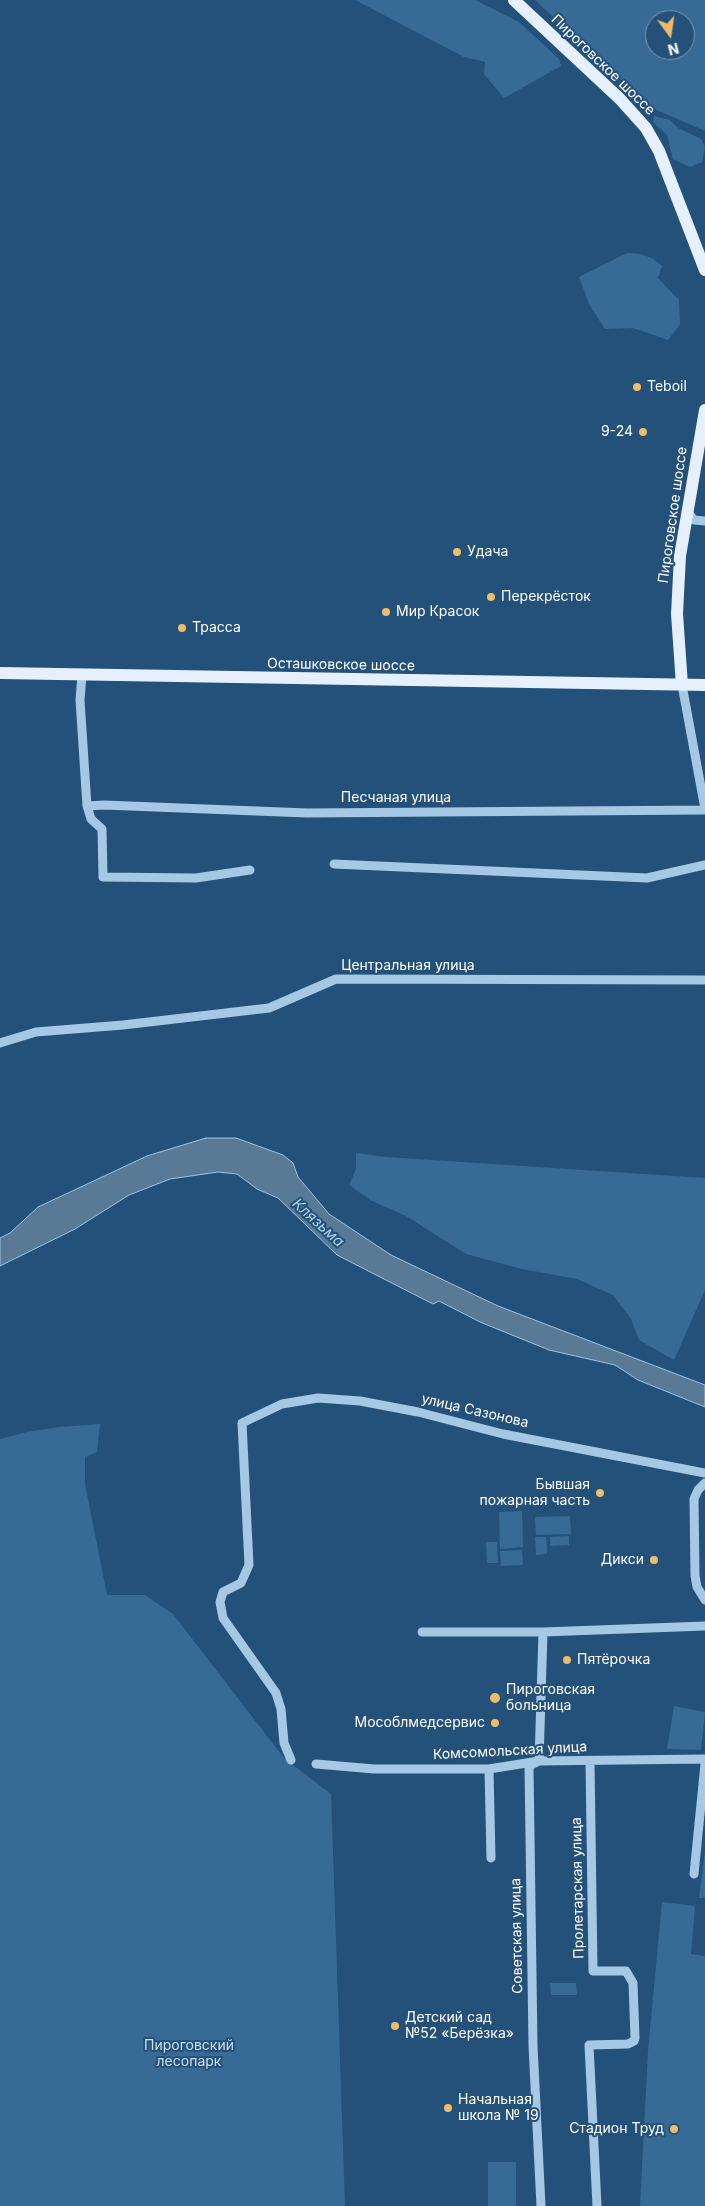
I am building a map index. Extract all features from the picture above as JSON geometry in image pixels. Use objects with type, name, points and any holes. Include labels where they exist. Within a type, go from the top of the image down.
[{"type":"main road","name":"Пироговское шоссе","points":[[514,0],[620,99],[646,128],[659,151],[705,270]]},
{"type":"main road","name":"Пироговское шоссе","points":[[682,685],[677,606],[680,556],[705,410]]},
{"type":"main road","name":"Осташковское шоссе","points":[[0,673],[705,685]]},
{"type":"street","points":[[687,510],[694,520],[702,521]]},
{"type":"street","points":[[684,529],[702,521]]},
{"type":"street","points":[[82,675],[80,700],[87,806],[91,819],[102,829],[103,877],[196,878],[250,870]]},
{"type":"street","points":[[682,685],[705,810]]},
{"type":"street","name":"Песчаная улица","points":[[87,806],[104,805],[306,813],[705,810]]},
{"type":"street","points":[[334,864],[647,878],[705,865]]},
{"type":"street","name":"Центральная улица","points":[[0,1043],[36,1032],[123,1025],[269,1008],[336,979],[705,980]]},
{"type":"street","name":"улица Сазонова","points":[[291,1760],[284,1743],[281,1709],[276,1693],[223,1618],[220,1602],[223,1592],[241,1583],[249,1565],[242,1423],[282,1404],[318,1398],[360,1401],[418,1412],[503,1434],[705,1473]]},
{"type":"street","points":[[705,1483],[698,1490],[694,1499],[695,1576],[697,1587],[705,1600]]},
{"type":"street","points":[[422,1632],[543,1632],[705,1626]]},
{"type":"street","points":[[539,1761],[543,1632]]},
{"type":"street","name":"Комсомольская улица","points":[[316,1764],[374,1769],[490,1769],[539,1761],[705,1759]]},
{"type":"street","name":"Советская улица","points":[[539,1761],[529,1766],[533,2046],[541,2206]]},
{"type":"street","name":"Пролетарская улица","points":[[590,1761],[593,1971],[626,1971],[633,1983],[634,2029],[634,2041],[632,2043],[589,2045],[597,2206]]},
{"type":"street","points":[[694,1874],[705,1764]]},
{"type":"street","points":[[490,1769],[491,1858]]},
{"type":"green space","points":[[355,0],[475,0],[519,22],[559,59],[561,66],[504,98],[484,74],[485,62],[464,57]]},
{"type":"green space","points":[[535,0],[705,0],[705,131],[652,108]]},
{"type":"green space","points":[[654,116],[670,120],[678,128],[701,139],[705,147],[702,162],[690,167],[673,159],[667,135],[653,122]]},
{"type":"green space","points":[[627,253],[640,254],[652,258],[662,266],[658,278],[679,300],[680,324],[668,340],[633,328],[605,329],[590,306],[579,277]]},
{"type":"green space","points":[[356,1153],[386,1157],[705,1178],[705,1290],[674,1360],[639,1340],[631,1319],[613,1295],[577,1279],[522,1269],[466,1254],[406,1216],[370,1200],[349,1185],[356,1169]]},
{"type":"green space","name":"Пироговский лесопарк","points":[[100,1424],[97,1452],[85,1457],[85,1484],[107,1595],[145,1595],[173,1614],[284,1758],[331,1794],[345,2206],[0,2206],[0,1439],[59,1427]]},
{"type":"green space","points":[[522,1511],[523,1547],[500,1549],[499,1512]]},
{"type":"green space","points":[[570,1516],[571,1534],[536,1535],[535,1517]]},
{"type":"green space","points":[[569,1536],[569,1545],[550,1546],[550,1537]]},
{"type":"green space","points":[[535,1537],[546,1537],[547,1554],[536,1555]]},
{"type":"green space","points":[[486,1542],[497,1542],[498,1563],[487,1563]]},
{"type":"green space","points":[[522,1550],[523,1565],[501,1566],[500,1551]]},
{"type":"green space","points":[[674,1706],[705,1712],[701,1750],[667,1749]]},
{"type":"green space","points":[[705,1850],[705,1898],[699,1898]]},
{"type":"green space","name":"Стадион Труд","points":[[662,1902],[695,1906],[691,1954],[705,1956],[705,2206],[640,2206],[648,2051]]},
{"type":"green space","points":[[550,1983],[576,1983],[577,1995],[551,1995]]},
{"type":"green space","points":[[488,2162],[516,2162],[516,2206],[488,2206]]},
{"type":"water","name":"Клязьма","points":[[206,1138],[236,1138],[283,1155],[293,1163],[298,1177],[329,1214],[391,1255],[498,1306],[705,1385],[705,1407],[638,1380],[615,1365],[549,1350],[480,1322],[439,1301],[433,1304],[337,1255],[278,1198],[257,1189],[237,1174],[218,1172],[170,1179],[129,1195],[75,1229],[0,1266],[0,1238],[10,1233],[38,1207],[147,1156]]},
{"type":"place","name":"Teboil","points":[[637,387]]},
{"type":"place","name":"9-24","points":[[643,432]]},
{"type":"place","name":"Удача","points":[[457,552]]},
{"type":"place","name":"Перекрёсток","points":[[491,597]]},
{"type":"place","name":"Мир Красок","points":[[386,612]]},
{"type":"place","name":"Трасса","points":[[182,628]]},
{"type":"place","name":"Бывшая пожарная часть","points":[[600,1493]]},
{"type":"place","name":"Дикси","points":[[654,1560]]},
{"type":"place","name":"Пятёрочка","points":[[567,1660]]},
{"type":"place","name":"Пироговская больница","points":[[495,1698]]},
{"type":"place","name":"Мособлмедсервис","points":[[495,1723]]},
{"type":"place","name":"Детский сад №52 «Берёзка»","points":[[395,2026]]},
{"type":"place","name":"Начальная школа № 19","points":[[448,2108]]},
{"type":"place","name":"Стадион Труд","points":[[674,2129]]}]
